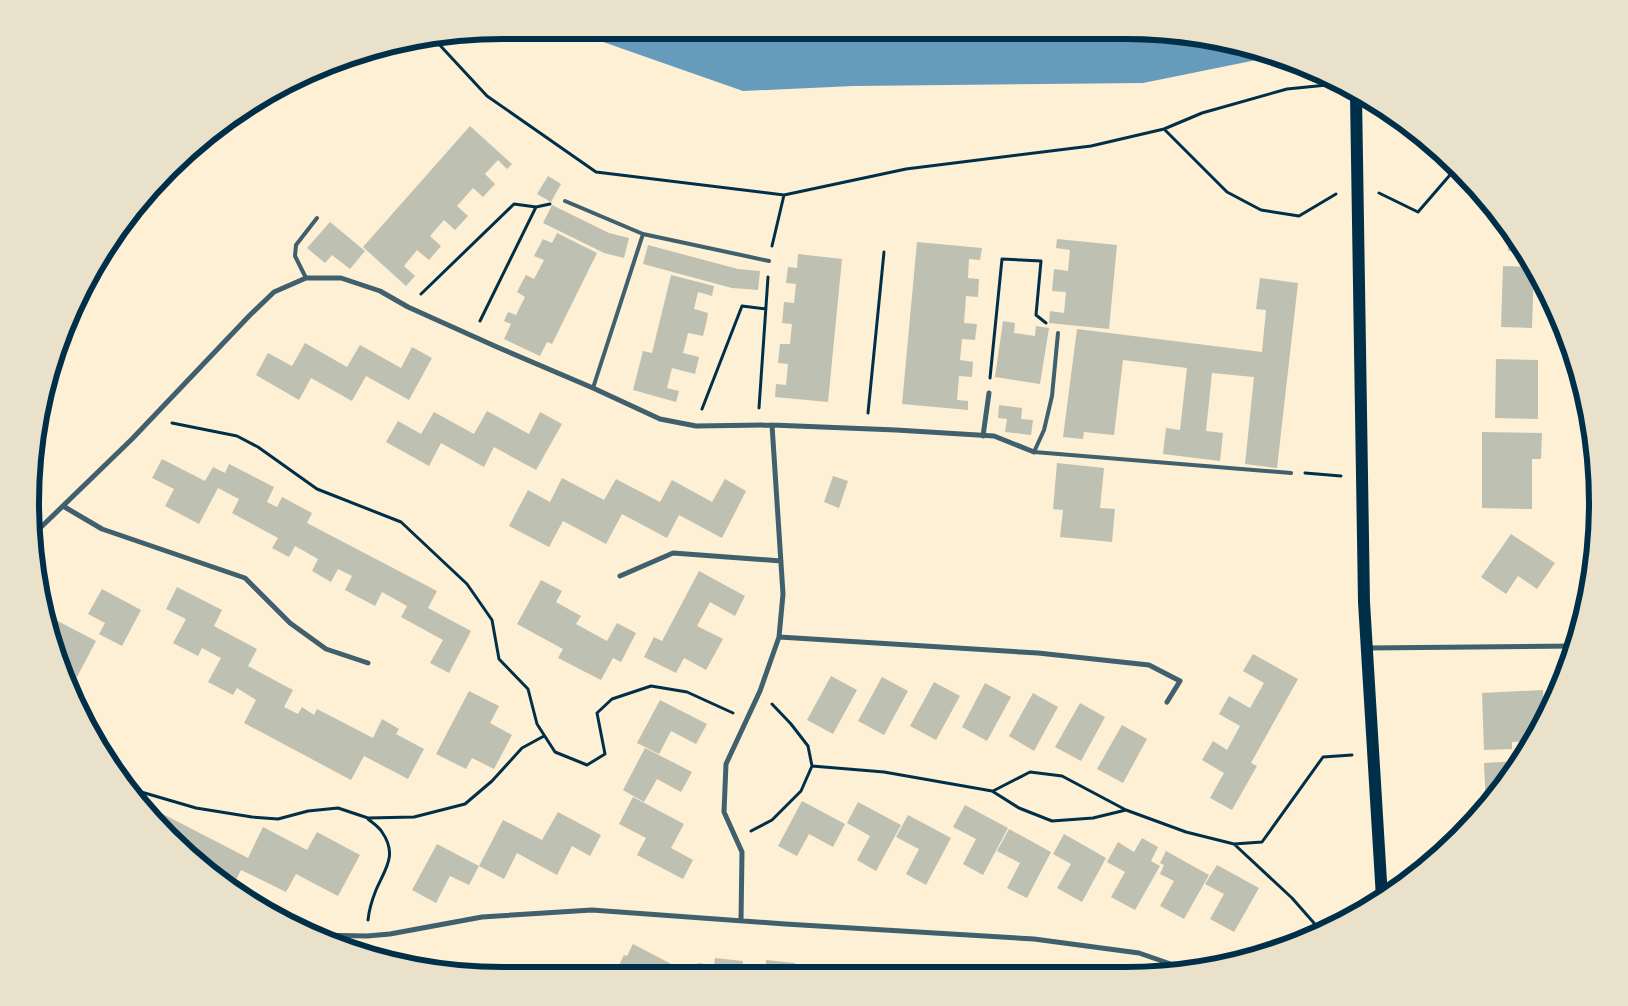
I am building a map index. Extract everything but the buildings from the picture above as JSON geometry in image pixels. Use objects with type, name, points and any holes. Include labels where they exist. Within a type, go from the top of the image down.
[{"type":"main road","points":[[1356,101],[1364,602],[1381,890]]},
{"type":"street","points":[[40,528],[151,419],[274,292],[306,278],[341,278],[380,291],[497,347],[660,419],[696,426],[772,425],[867,428],[994,436],[1034,452]]},
{"type":"street","points":[[983,436],[989,394]]},
{"type":"street","points":[[741,921],[742,852],[724,812],[726,764],[760,691],[779,637],[783,594],[782,561],[772,425]]},
{"type":"street","points":[[63,506],[102,529],[245,578],[290,623],[326,649],[368,663]]},
{"type":"street","points":[[620,576],[673,553],[782,561]]},
{"type":"street","points":[[779,637],[1038,654],[1150,665],[1180,681],[1167,702]]},
{"type":"street","points":[[1366,648],[1567,646]]},
{"type":"street","points":[[334,935],[390,934],[482,917],[592,910],[1034,939],[1139,953],[1169,965]]},
{"type":"lane","points":[[565,201],[642,234],[769,261]]},
{"type":"lane","points":[[306,278],[295,256],[296,245],[317,218]]},
{"type":"lane","points":[[593,388],[642,234]]},
{"type":"lane","points":[[1058,333],[1052,396],[1044,430],[1034,452],[1292,473]]},
{"type":"path","points":[[438,44],[487,96],[596,172],[784,195],[906,169],[1091,146],[1164,129],[1202,113],[1287,89],[1326,85]]},
{"type":"path","points":[[1164,129],[1227,192],[1261,210],[1299,216],[1357,182],[1418,212],[1451,173]]},
{"type":"path","points":[[758,426],[769,261],[784,195]]},
{"type":"path","points":[[408,306],[514,204],[536,207],[565,201]]},
{"type":"path","points":[[474,335],[536,207]]},
{"type":"path","points":[[867,428],[884,252]]},
{"type":"path","points":[[989,394],[1002,259],[1041,260],[1036,315],[1058,333]]},
{"type":"path","points":[[696,426],[742,306],[766,309]]},
{"type":"path","points":[[151,419],[237,436],[258,447],[317,489],[400,522],[468,584],[492,620],[499,659],[528,689],[537,724],[555,752],[587,765],[605,754],[597,713],[612,699],[651,686],[687,692],[747,720]]},
{"type":"path","points":[[1292,473],[1308,472],[1362,478]]},
{"type":"path","points":[[736,839],[772,820],[801,791],[812,766],[808,746],[791,724],[760,691]]},
{"type":"path","points":[[140,791],[196,808],[278,819],[308,811],[338,808],[368,818],[414,817],[465,804],[492,781],[522,748],[544,736]]},
{"type":"path","points":[[992,791],[1030,772],[1062,776],[1126,810],[1186,832],[1234,844],[1262,842],[1323,757],[1373,754]]},
{"type":"path","points":[[812,766],[884,772],[992,791],[1019,808],[1052,821],[1093,818],[1126,810]]},
{"type":"path","points":[[367,936],[369,910],[387,869],[390,848],[382,832],[368,818]]},
{"type":"path","points":[[1234,844],[1292,898],[1316,926]]},
{"type":"water","points":[[595,39],[1125,39],[1186,43],[1216,48],[1260,59],[1143,83],[853,86],[743,91]]}]
